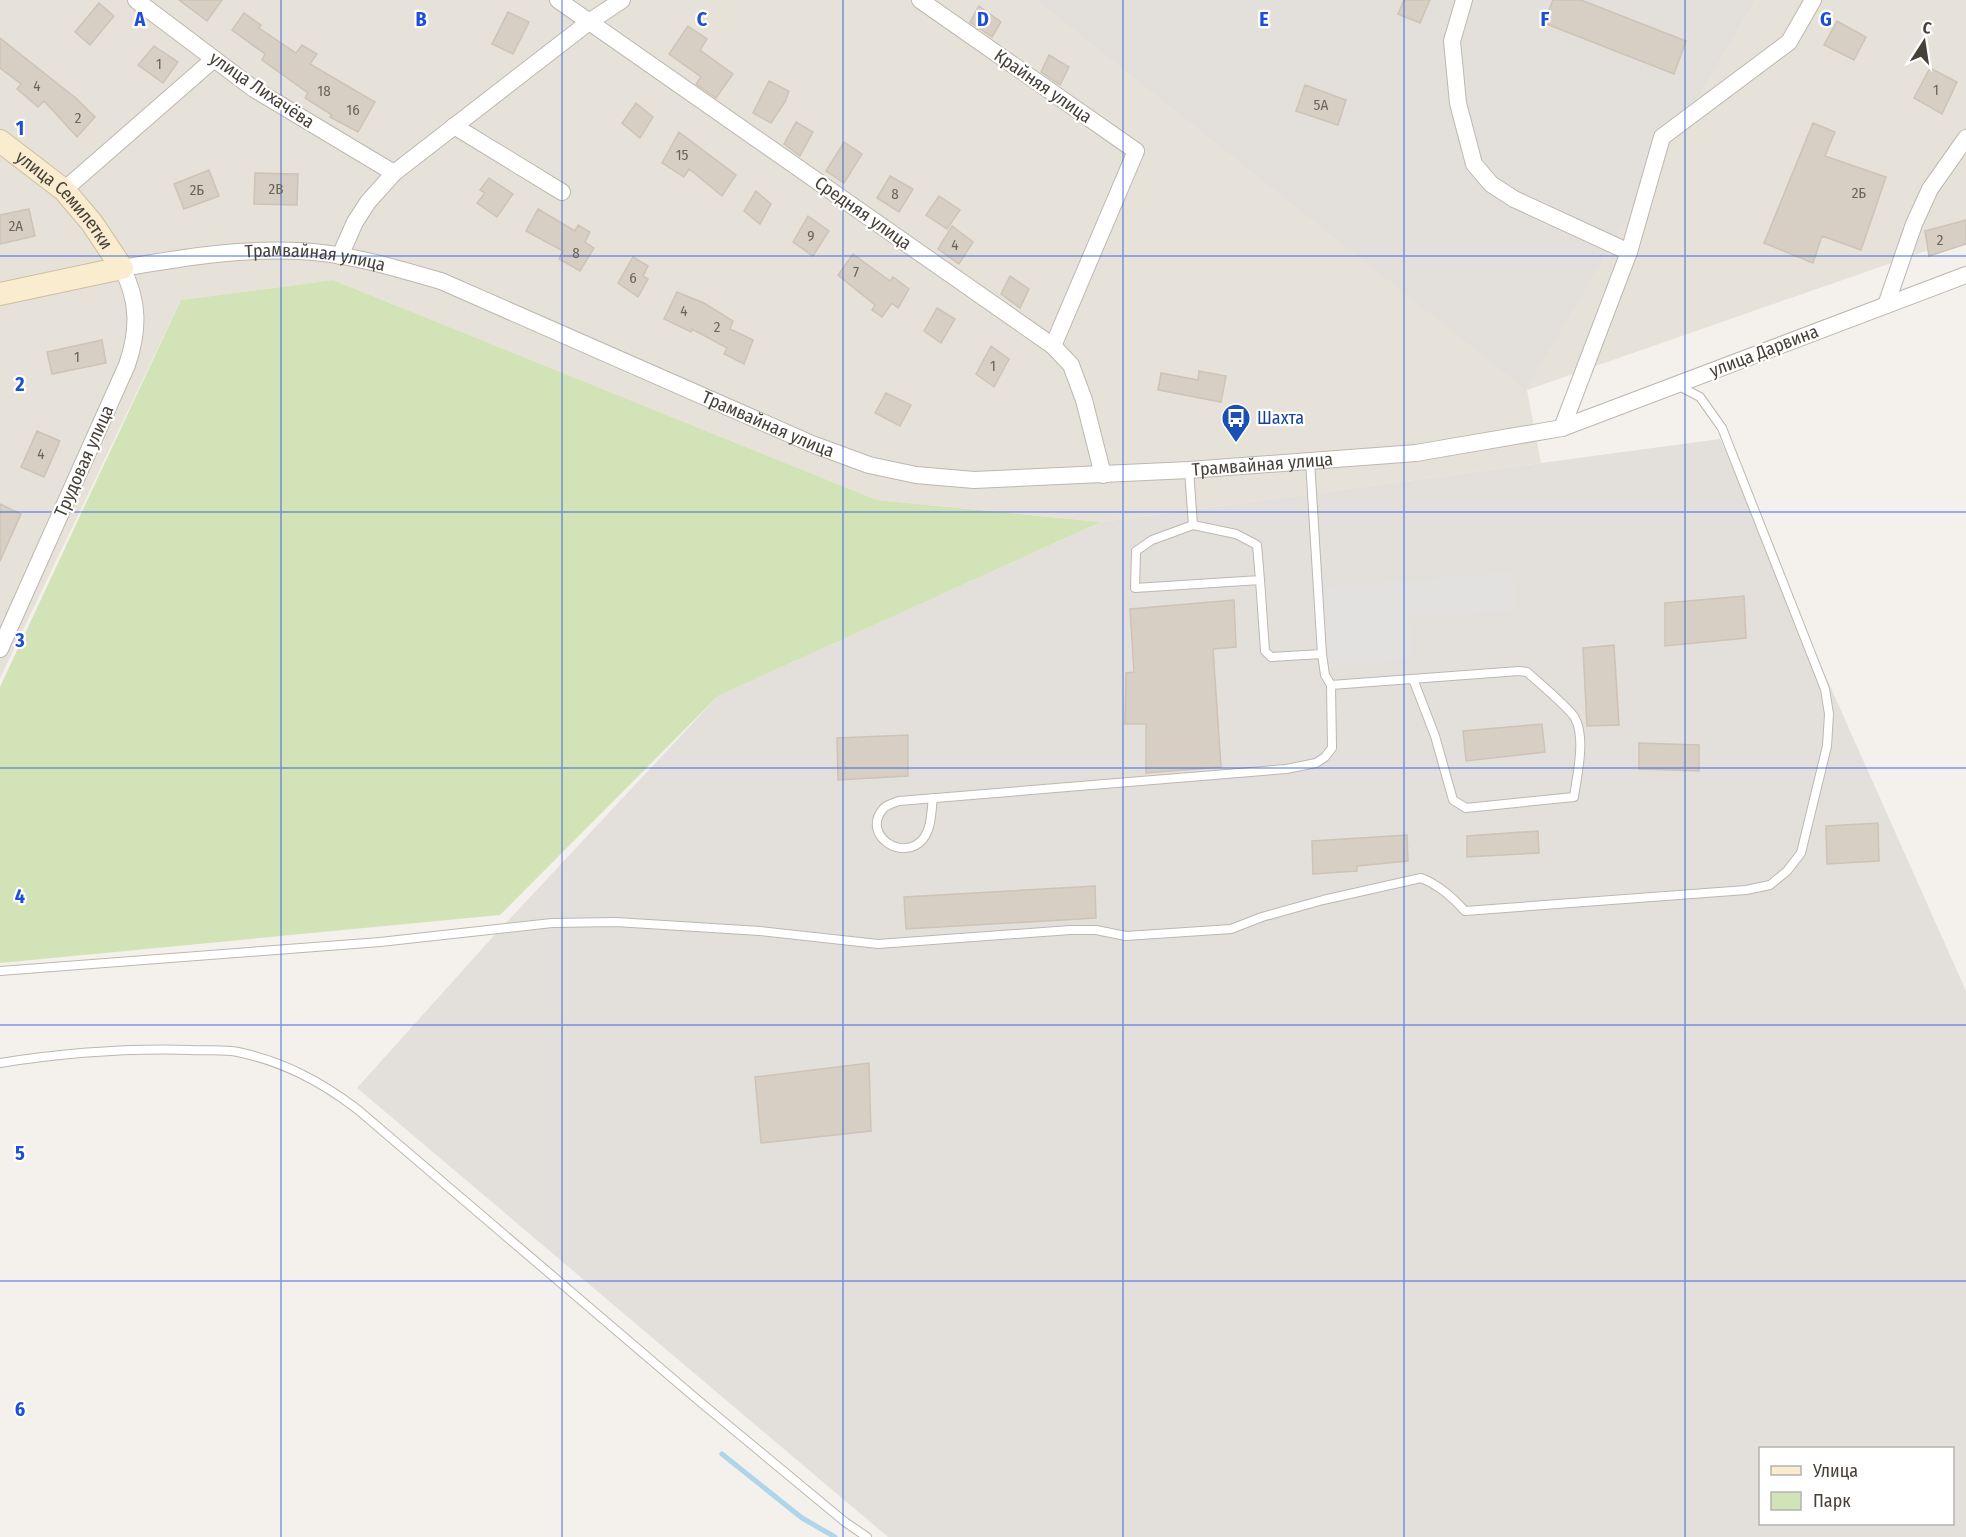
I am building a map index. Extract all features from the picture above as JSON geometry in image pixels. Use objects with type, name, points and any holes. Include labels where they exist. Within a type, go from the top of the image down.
[{"type":"street","name":"улица Лихачёва","points":[[136,0],[254,89],[394,173]]},
{"type":"street","name":"Средняя улица","points":[[558,0],[1053,346],[1071,365],[1084,400],[1103,475]]},
{"type":"street","points":[[340,256],[359,215],[394,173],[589,22],[622,0]]},
{"type":"street","name":"Крайняя улица","points":[[920,0],[1136,151],[1053,346]]},
{"type":"street","points":[[1464,0],[1452,41],[1458,103],[1474,164],[1491,184],[1514,199],[1629,252]]},
{"type":"street","points":[[1562,428],[1629,252],[1662,137],[1789,42],[1813,0]]},
{"type":"street","points":[[64,190],[214,59]]},
{"type":"street","points":[[454,126],[562,192]]},
{"type":"street","points":[[1886,304],[1914,224],[1930,189],[1966,138]]},
{"type":"street","name":"улица Семилетки","points":[[0,141],[64,190],[92,223],[122,268]]},
{"type":"street","name":"Трамвайная улица","points":[[0,294],[122,268],[201,255],[257,250],[301,251],[340,256],[396,268],[441,281],[790,435],[869,465],[916,475],[974,480],[1189,470],[1416,453],[1562,428]]},
{"type":"street","name":"Трудовая улица","points":[[0,649],[128,365],[134,346],[136,317],[134,295],[122,268]]},
{"type":"street","name":"улица Дарвина","points":[[1562,428],[1966,275]]},
{"type":"lane","points":[[0,971],[380,942],[552,923],[616,922],[760,931],[878,944],[1070,930],[1096,930],[1126,936],[1231,929],[1262,917],[1323,900],[1421,878],[1433,882],[1465,911],[1746,890],[1770,885],[1787,871],[1801,853],[1827,747],[1829,714],[1825,689],[1722,428],[1700,397],[1676,384]]},
{"type":"lane","points":[[933,798],[928,828],[922,839],[910,848],[896,849],[883,841],[878,832],[878,819],[884,808],[899,801],[933,798],[1286,769],[1316,763],[1325,756],[1332,748],[1331,685],[1325,675],[1322,654],[1310,461]]},
{"type":"lane","points":[[1189,470],[1192,525]]},
{"type":"lane","points":[[1260,580],[1136,588],[1136,552],[1152,540],[1192,525],[1236,534],[1257,545],[1260,580],[1265,651],[1271,657],[1322,654]]},
{"type":"lane","points":[[1331,685],[1413,679],[1527,672],[1574,717],[1581,754],[1574,797],[1466,808],[1453,800],[1435,736],[1413,679]]},
{"type":"lane","points":[[0,1063],[47,1056],[169,1049],[235,1051],[302,1073],[326,1086],[357,1108],[699,1401],[845,1522],[867,1537]]},
{"type":"shaded area","points":[[0,0],[1035,0],[1526,389],[1756,0],[1966,0],[1966,237],[1527,390],[1541,463],[1101,522],[877,500],[333,280],[181,300],[0,678]]},
{"type":"shaded area","points":[[1035,0],[1756,0],[1526,390]]},
{"type":"shaded area","points":[[1720,439],[1966,991],[1966,1537],[888,1537],[357,1088],[490,940],[718,696],[1101,522]]},
{"type":"shaded area","points":[[1513,573],[1516,611],[1409,618],[1412,660],[1326,666],[1320,587]]},
{"type":"green space","points":[[333,280],[877,500],[1101,522],[718,696],[500,915],[0,963],[0,687],[181,300]]},
{"type":"building","points":[[179,0],[222,0],[207,21]]},
{"type":"building","points":[[1404,0],[1430,0],[1420,23],[1398,14]]},
{"type":"building","points":[[1553,0],[1581,0],[1686,41],[1674,74],[1544,23]]},
{"type":"building","points":[[99,3],[114,16],[90,45],[75,32]]},
{"type":"building","points":[[979,6],[1001,22],[992,37],[970,22]]},
{"type":"building","points":[[508,12],[529,22],[513,54],[492,44]]},
{"type":"building","points":[[244,13],[261,25],[259,28],[296,53],[302,45],[317,54],[310,64],[375,102],[358,132],[330,117],[332,115],[305,98],[308,93],[262,60],[265,54],[232,30]]},
{"type":"building","points":[[1837,21],[1866,37],[1854,60],[1824,45]]},
{"type":"building","points":[[688,26],[707,39],[700,50],[733,74],[716,98],[696,84],[701,77],[669,54]]},
{"type":"building","points":[[0,38],[77,99],[95,117],[77,137],[44,101],[38,107],[17,89],[21,84],[0,68]]},
{"type":"building","points":[[154,46],[178,62],[163,83],[138,65]]},
{"type":"building","points":[[1049,55],[1069,67],[1060,85],[1041,72]]},
{"type":"building","points":[[1930,68],[1957,82],[1942,114],[1914,98]]},
{"type":"building","points":[[769,81],[789,91],[785,102],[771,123],[753,113]]},
{"type":"building","points":[[1305,85],[1346,100],[1338,125],[1296,111]]},
{"type":"building","points":[[636,103],[653,117],[640,138],[622,123]]},
{"type":"building","points":[[796,122],[813,132],[800,156],[784,144]]},
{"type":"building","points":[[1813,123],[1835,132],[1825,156],[1886,177],[1861,250],[1822,236],[1813,263],[1764,243]]},
{"type":"building","points":[[679,132],[736,175],[722,196],[689,169],[684,177],[662,163]]},
{"type":"building","points":[[844,142],[862,154],[844,183],[826,171]]},
{"type":"building","points":[[209,170],[219,196],[184,209],[174,184]]},
{"type":"building","points":[[255,173],[298,174],[297,205],[254,204]]},
{"type":"building","points":[[890,176],[913,189],[899,212],[877,198]]},
{"type":"building","points":[[489,178],[513,194],[497,217],[477,203],[485,193],[480,190]]},
{"type":"building","points":[[756,191],[771,204],[760,224],[744,211]]},
{"type":"building","points":[[939,196],[960,210],[947,229],[926,215]]},
{"type":"building","points":[[29,209],[35,236],[0,244],[0,215]]},
{"type":"building","points":[[538,209],[575,231],[578,225],[590,232],[585,242],[594,248],[580,271],[559,259],[563,251],[526,231]]},
{"type":"building","points":[[808,216],[829,231],[813,256],[793,242]]},
{"type":"building","points":[[1966,220],[1966,244],[1929,256],[1925,231]]},
{"type":"building","points":[[952,226],[973,242],[959,264],[938,249]]},
{"type":"building","points":[[853,254],[890,281],[893,277],[909,289],[898,308],[892,303],[882,317],[872,310],[875,305],[838,275]]},
{"type":"building","points":[[633,257],[648,266],[643,276],[648,279],[638,297],[618,283]]},
{"type":"building","points":[[1010,276],[1029,289],[1020,308],[1001,294]]},
{"type":"building","points":[[677,292],[704,303],[733,321],[730,329],[753,340],[744,364],[724,354],[727,348],[692,329],[691,332],[664,319]]},
{"type":"building","points":[[937,308],[955,319],[941,343],[924,331]]},
{"type":"building","points":[[102,340],[106,363],[52,374],[47,352]]},
{"type":"building","points":[[991,346],[1009,359],[994,387],[976,374]]},
{"type":"building","points":[[1199,371],[1226,376],[1221,402],[1158,390],[1161,373],[1198,380]]},
{"type":"building","points":[[886,393],[911,405],[900,426],[875,413]]},
{"type":"building","points":[[37,431],[60,441],[44,477],[21,467]]},
{"type":"building","points":[[0,504],[21,514],[0,561]]},
{"type":"building","points":[[1744,596],[1746,638],[1665,646],[1665,603]]},
{"type":"building","points":[[1234,600],[1236,647],[1213,649],[1221,767],[1146,773],[1146,724],[1125,724],[1126,673],[1134,672],[1130,609]]},
{"type":"building","points":[[1614,645],[1619,725],[1587,726],[1583,648]]},
{"type":"building","points":[[1542,724],[1545,752],[1466,761],[1463,731]]},
{"type":"building","points":[[908,735],[908,776],[838,780],[837,738]]},
{"type":"building","points":[[1639,743],[1699,745],[1699,771],[1639,769]]},
{"type":"building","points":[[1878,823],[1879,861],[1827,864],[1826,826]]},
{"type":"building","points":[[1538,831],[1539,853],[1467,857],[1467,836]]},
{"type":"building","points":[[1407,835],[1408,861],[1357,866],[1357,871],[1313,874],[1312,841]]},
{"type":"building","points":[[1095,886],[1096,918],[906,929],[904,897]]},
{"type":"building","points":[[869,1063],[871,1131],[761,1143],[755,1077]]},
{"type":"waterway","points":[[722,1454],[802,1518],[835,1537]]},
{"type":"place","name":"Шахта","points":[[1236,444]]}]
